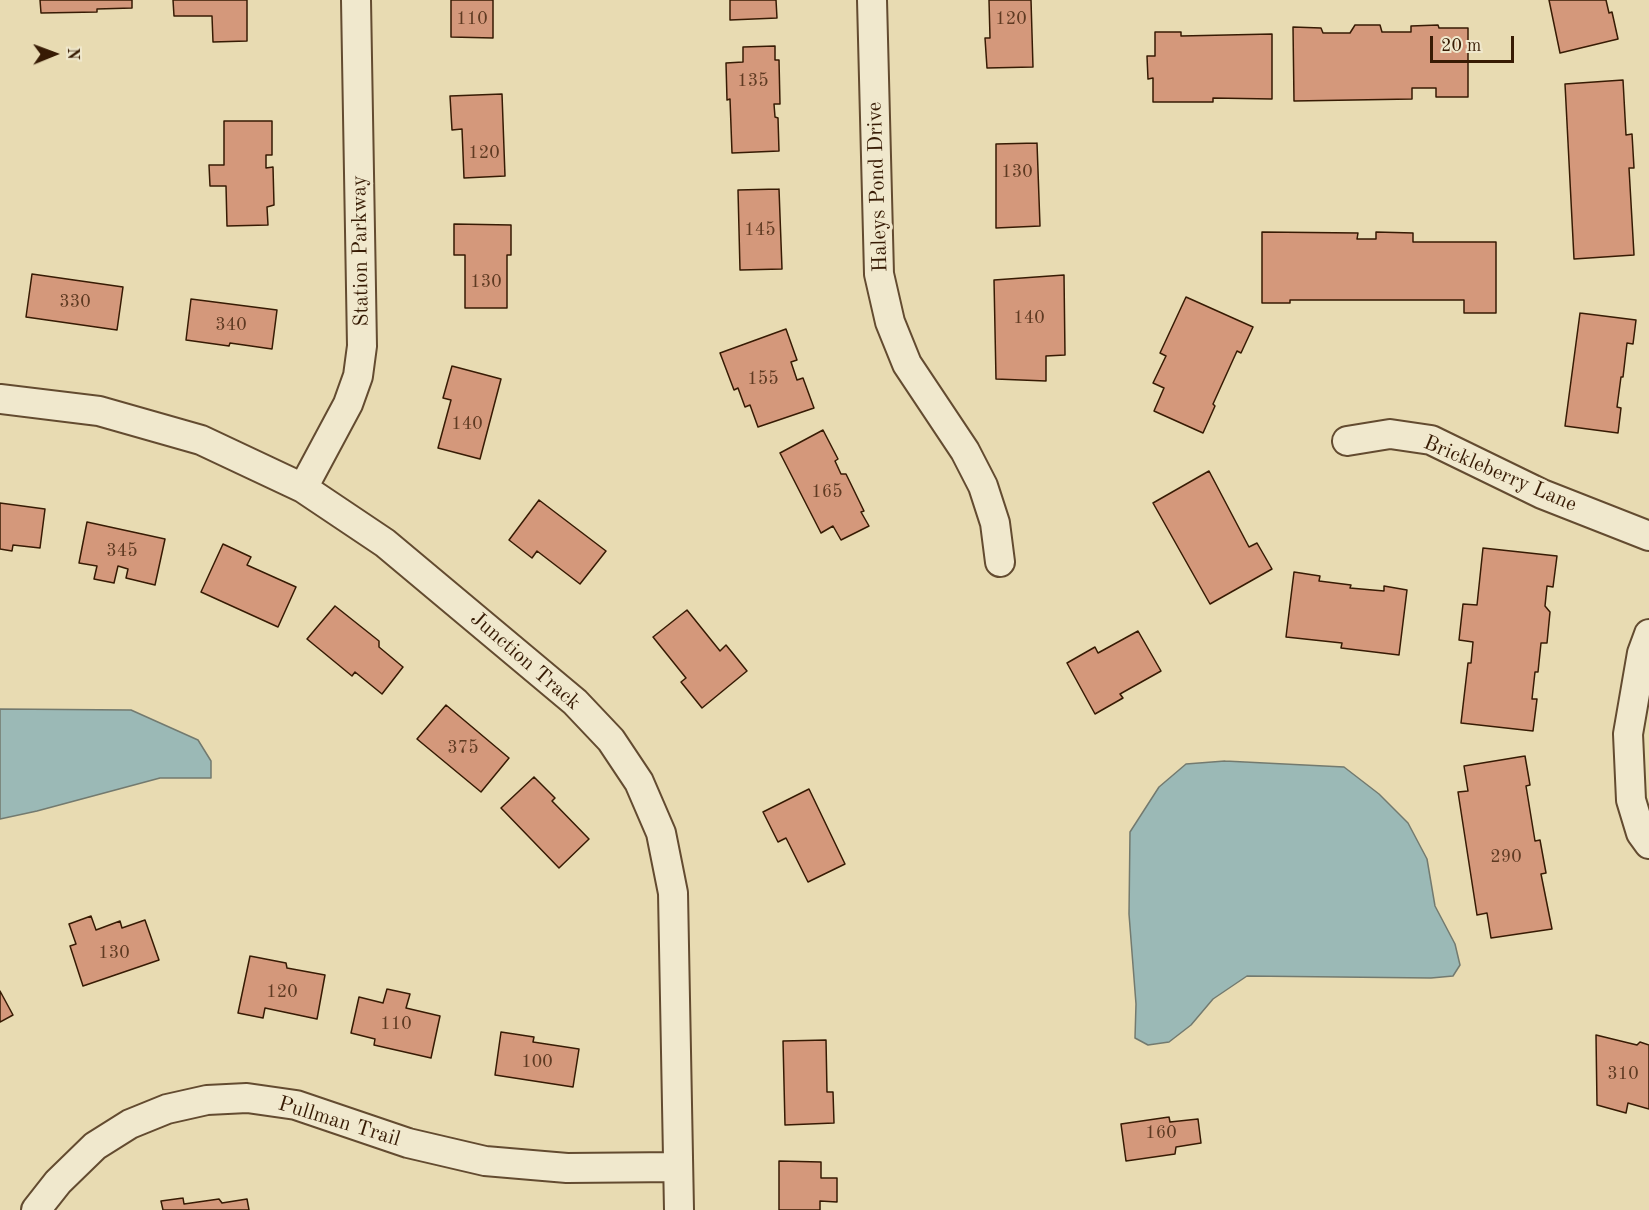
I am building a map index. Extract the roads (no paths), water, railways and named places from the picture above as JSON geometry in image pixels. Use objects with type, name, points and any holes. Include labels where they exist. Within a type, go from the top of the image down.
[{"type":"street","name":"Station Parkway","points":[[303,488],[348,404],[358,376],[362,346],[356,0]]},
{"type":"street","name":"Haleys Pond Drive","points":[[872,0],[879,274],[890,322],[907,364],[965,451],[984,486],[995,523],[1000,562]]},
{"type":"street","name":"Junction Track","points":[[0,399],[99,411],[201,440],[303,488],[385,543],[575,702],[611,740],[639,782],[661,833],[673,893],[679,1210]]},
{"type":"street","name":"Brickleberry Lane","points":[[1347,441],[1390,434],[1431,440],[1542,494],[1649,536]]},
{"type":"street","points":[[1649,634],[1642,653],[1628,734],[1631,800],[1641,833],[1649,844]]},
{"type":"street","name":"Pullman Trail","points":[[36,1210],[58,1182],[95,1146],[139,1120],[167,1109],[207,1100],[247,1098],[296,1105],[408,1143],[485,1161],[567,1168],[678,1167]]},
{"type":"water","points":[[0,709],[131,710],[198,740],[211,761],[211,778],[160,778],[0,819]]},
{"type":"water","points":[[1225,761],[1344,767],[1379,794],[1408,823],[1427,859],[1435,906],[1455,944],[1460,965],[1453,976],[1431,978],[1247,976],[1213,999],[1191,1025],[1169,1042],[1148,1045],[1135,1038],[1136,1004],[1129,914],[1130,832],[1159,787],[1186,764]]}]
